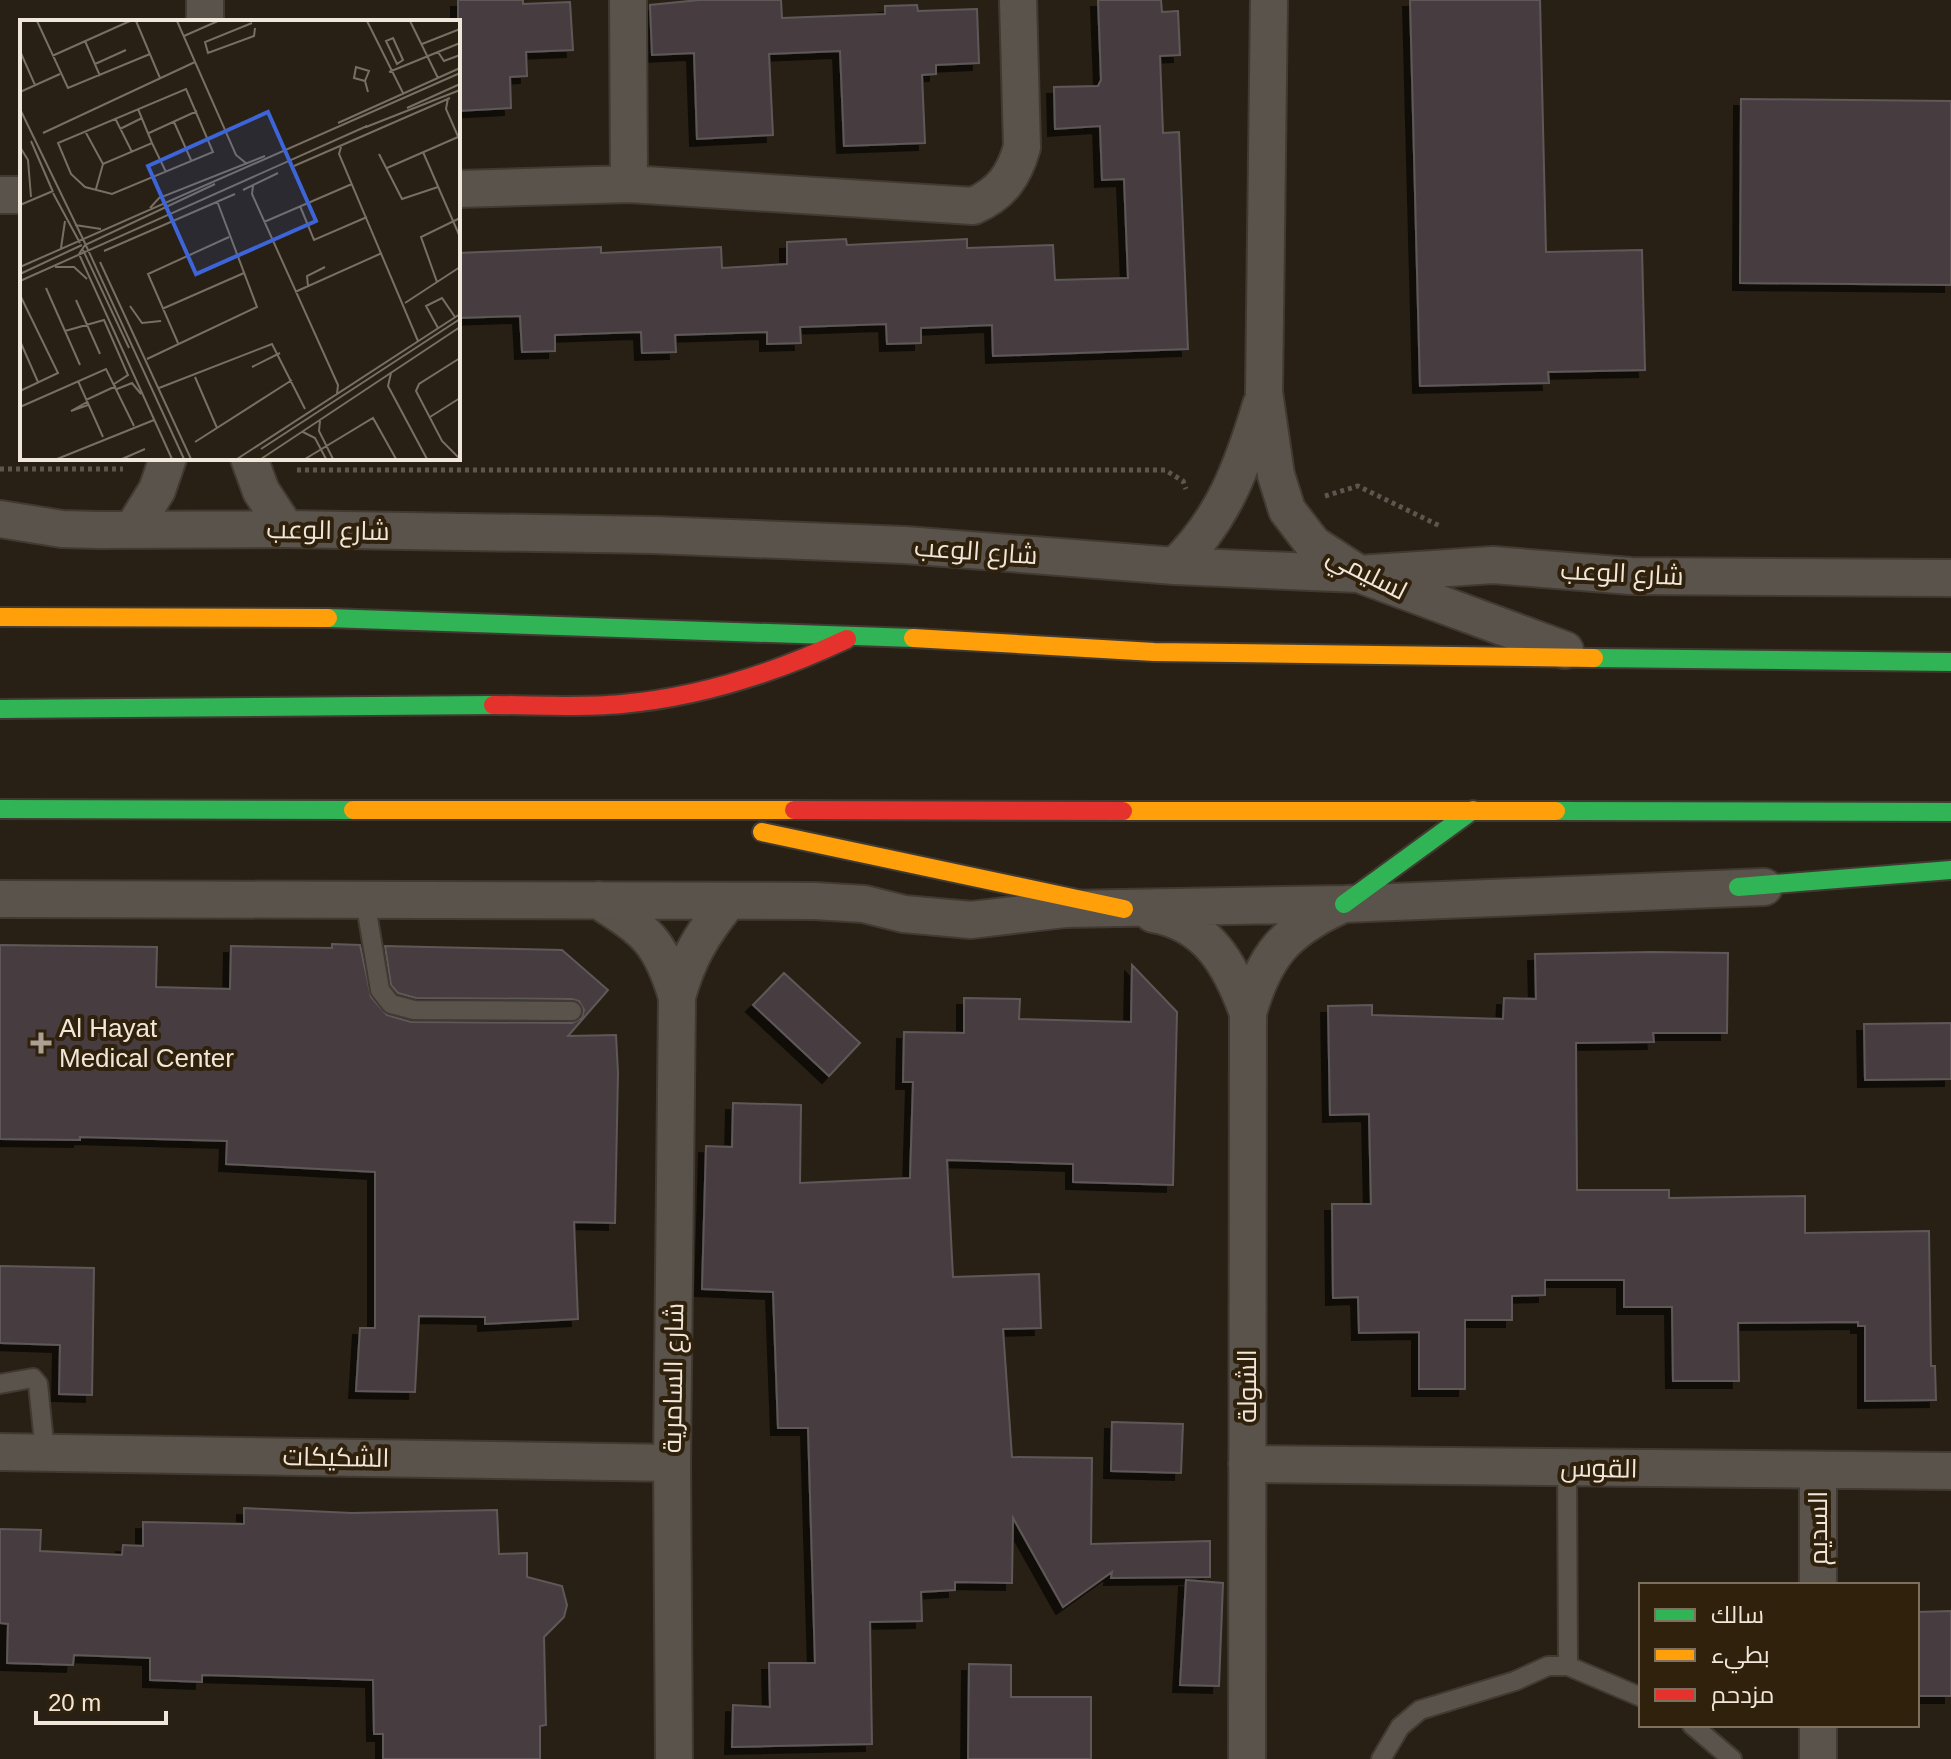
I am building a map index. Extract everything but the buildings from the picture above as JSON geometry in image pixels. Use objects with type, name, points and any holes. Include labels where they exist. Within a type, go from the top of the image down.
[{"type":"main road","points":[[0,617],[282,617],[856,635],[1154,652],[1951,662]]},
{"type":"main road","points":[[0,709],[623,704],[742,681],[800,661],[856,635]]},
{"type":"main road","points":[[0,809],[669,813],[1951,812]]},
{"type":"main road","points":[[1344,904],[1473,810]]},
{"type":"main road","points":[[669,813],[1124,909]]},
{"type":"main road","points":[[1738,887],[1951,870]]},
{"type":"street","points":[[628,0],[629,184]]},
{"type":"street","points":[[460,189],[629,184],[973,206],[993,197],[1016,168],[1022,147],[1018,0]]},
{"type":"street","name":"لسليمي","points":[[1269,0],[1264,392],[1276,475],[1287,510],[1313,544],[1359,574],[1578,655]]},
{"type":"street","name":"لسليمي","points":[[1175,566],[1193,548],[1224,505],[1242,467],[1264,392]]},
{"type":"street","points":[[134,527],[157,490],[166,464]]},
{"type":"street","points":[[251,464],[267,501],[286,529]]},
{"type":"street","name":"شارع الوعب","points":[[0,519],[62,529],[134,527],[654,535],[905,545],[1175,566],[1359,574],[1493,565],[1631,576],[1951,578]]},
{"type":"street","points":[[0,899],[598,900],[864,904],[904,914],[971,920],[1065,909],[1344,904],[1738,887],[1951,889]]},
{"type":"street","name":"شارع السامرية","points":[[598,900],[645,931],[667,963],[677,997]]},
{"type":"street","name":"شارع السامرية","points":[[674,1759],[672,1463],[677,997],[686,963],[698,940],[727,903]]},
{"type":"street","name":"الشولة","points":[[1247,1759],[1248,1013],[1258,977],[1279,945],[1309,920],[1344,904]]},
{"type":"street","name":"الشولة","points":[[1124,909],[1166,916],[1205,938],[1233,972],[1248,1013]]},
{"type":"street","name":"الشكيكات","points":[[0,1452],[672,1463]]},
{"type":"street","name":"القوس","points":[[1247,1464],[1951,1471]]},
{"type":"street","name":"السديم","points":[[1818,1470],[1818,1583]]},
{"type":"street","points":[[1818,1727],[1818,1759]]},
{"type":"lane","points":[[365,900],[380,990],[391,1004],[414,1010],[572,1011]]},
{"type":"lane","points":[[0,1384],[33,1378],[38,1384],[45,1452]]},
{"type":"lane","points":[[1567,1468],[1568,1666]]},
{"type":"lane","points":[[1381,1759],[1400,1727],[1420,1710],[1515,1681],[1548,1666],[1568,1666],[1639,1696]]},
{"type":"lane","points":[[1694,1727],[1732,1759]]},
{"type":"path","points":[[0,469],[166,464]]},
{"type":"path","points":[[251,464],[1165,470],[1183,481],[1194,499],[1224,505]]},
{"type":"traffic: fast","points":[[328,618],[913,638]]},
{"type":"traffic: fast","points":[[1594,658],[1951,662]]},
{"type":"traffic: fast","points":[[0,709],[493,705]]},
{"type":"traffic: fast","points":[[0,809],[353,810]]},
{"type":"traffic: fast","points":[[1344,904],[1473,810]]},
{"type":"traffic: fast","points":[[1556,811],[1951,812]]},
{"type":"traffic: fast","points":[[1738,887],[1951,870]]},
{"type":"traffic: slow","points":[[0,617],[328,618]]},
{"type":"traffic: slow","points":[[913,638],[1154,652],[1594,658]]},
{"type":"traffic: slow","points":[[353,810],[794,810]]},
{"type":"traffic: slow","points":[[1123,811],[1556,811]]},
{"type":"traffic: slow","points":[[762,832],[1124,909]]},
{"type":"traffic: jam","points":[[493,705],[606,705],[680,696],[766,672],[847,639]]},
{"type":"traffic: jam","points":[[794,810],[1123,811]]},
{"type":"place","name":"Al Hayat Medical Center","points":[[41,1043]]}]
